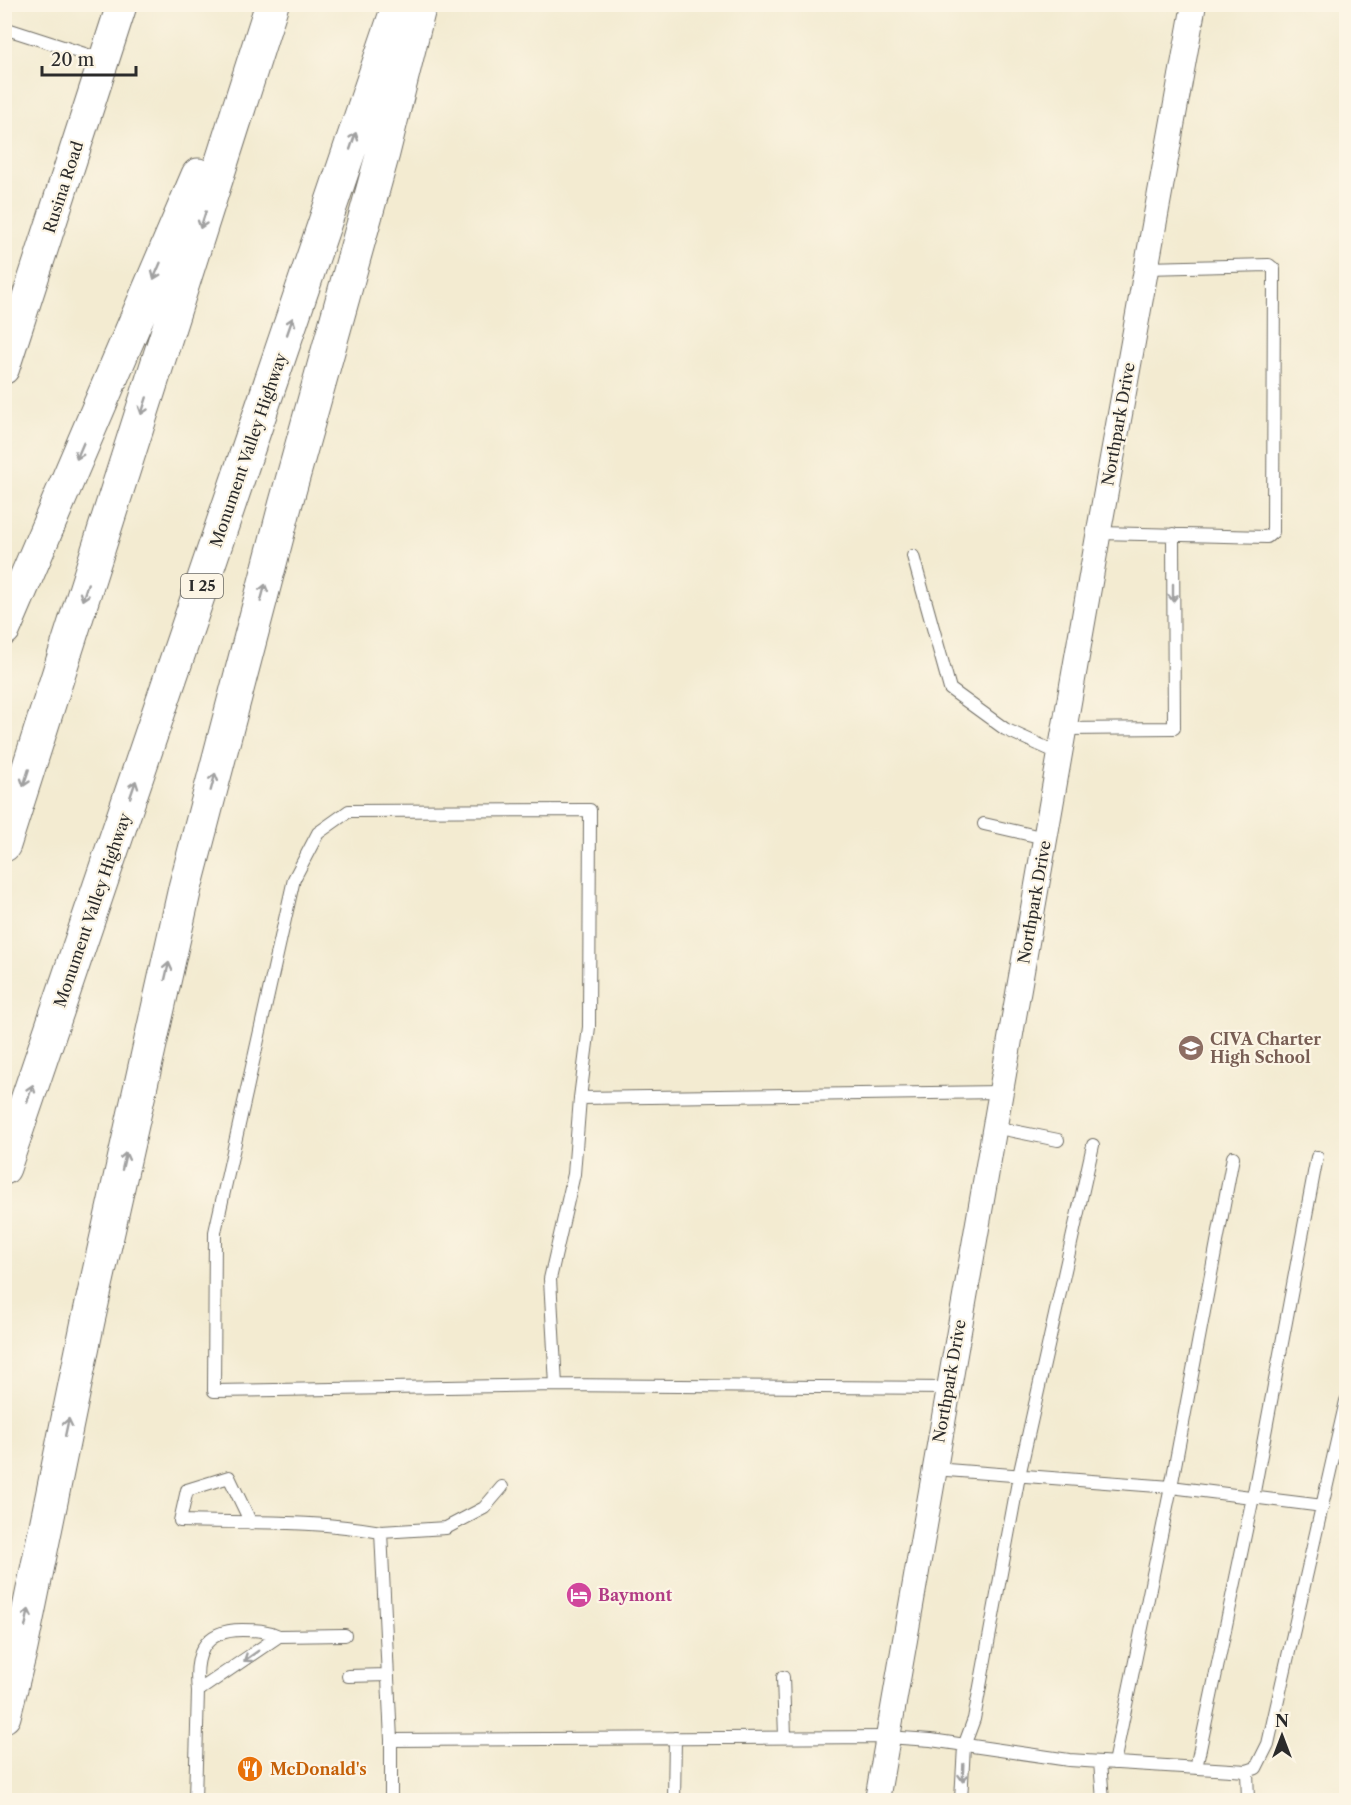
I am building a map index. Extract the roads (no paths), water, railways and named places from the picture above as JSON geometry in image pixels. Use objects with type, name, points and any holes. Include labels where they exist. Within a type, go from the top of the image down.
[{"type":"highway","points":[[4,629],[271,4]]},
{"type":"highway","points":[[4,845],[271,4]]},
{"type":"highway","name":"Monument Valley Highway","points":[[4,1168],[399,4]]},
{"type":"highway","points":[[4,1716],[21,1648],[88,1321],[185,888],[285,506],[383,153],[420,4]]},
{"type":"street","name":"Rusina Road","points":[[4,369],[122,4]]},
{"type":"street","name":"Northpark Drive","points":[[877,1800],[1064,729],[1194,4]]},
{"type":"lane","points":[[4,28],[104,60]]},
{"type":"lane","points":[[1099,533],[1268,537],[1273,532],[1274,269],[1269,265],[1146,268]]},
{"type":"lane","points":[[1064,729],[1174,728],[1173,534]]},
{"type":"lane","points":[[913,556],[950,689],[1005,729],[1060,754]]},
{"type":"lane","points":[[556,1385],[550,1280],[574,1174],[589,1027],[590,810],[349,811],[318,833],[294,879],[215,1232],[214,1391],[556,1385],[948,1388]]},
{"type":"lane","points":[[984,824],[1045,838]]},
{"type":"lane","points":[[580,1098],[1000,1092]]},
{"type":"lane","points":[[994,1127],[1058,1140]]},
{"type":"lane","points":[[961,1800],[964,1746],[974,1719],[1019,1476],[1093,1145]]},
{"type":"lane","points":[[1196,1768],[1253,1497],[1317,1156]]},
{"type":"lane","points":[[1114,1763],[1171,1487],[1233,1157]]},
{"type":"lane","points":[[391,1740],[887,1737],[1069,1760],[1247,1771],[1256,1768],[1268,1744],[1347,1401]]},
{"type":"lane","points":[[934,1469],[1171,1487],[1323,1506]]},
{"type":"lane","points":[[251,1523],[230,1477],[187,1490],[180,1521],[251,1523],[345,1525],[381,1532],[446,1528],[484,1508],[502,1487]]},
{"type":"lane","points":[[381,1532],[391,1740],[391,1800]]},
{"type":"lane","points":[[195,1800],[198,1691],[195,1670],[197,1659],[211,1637],[229,1629],[264,1629],[279,1636],[345,1635]]},
{"type":"lane","points":[[198,1691],[279,1636]]},
{"type":"lane","points":[[348,1676],[388,1675]]},
{"type":"lane","points":[[783,1677],[785,1737]]},
{"type":"lane","points":[[674,1800],[675,1738]]},
{"type":"lane","points":[[1100,1762],[1103,1800]]},
{"type":"lane","points":[[1247,1771],[1248,1800]]},
{"type":"place","name":"CIVA Charter High School","points":[[1191,1048]]},
{"type":"place","name":"Baymont","points":[[579,1595]]},
{"type":"place","name":"McDonald's","points":[[250,1769]]}]
